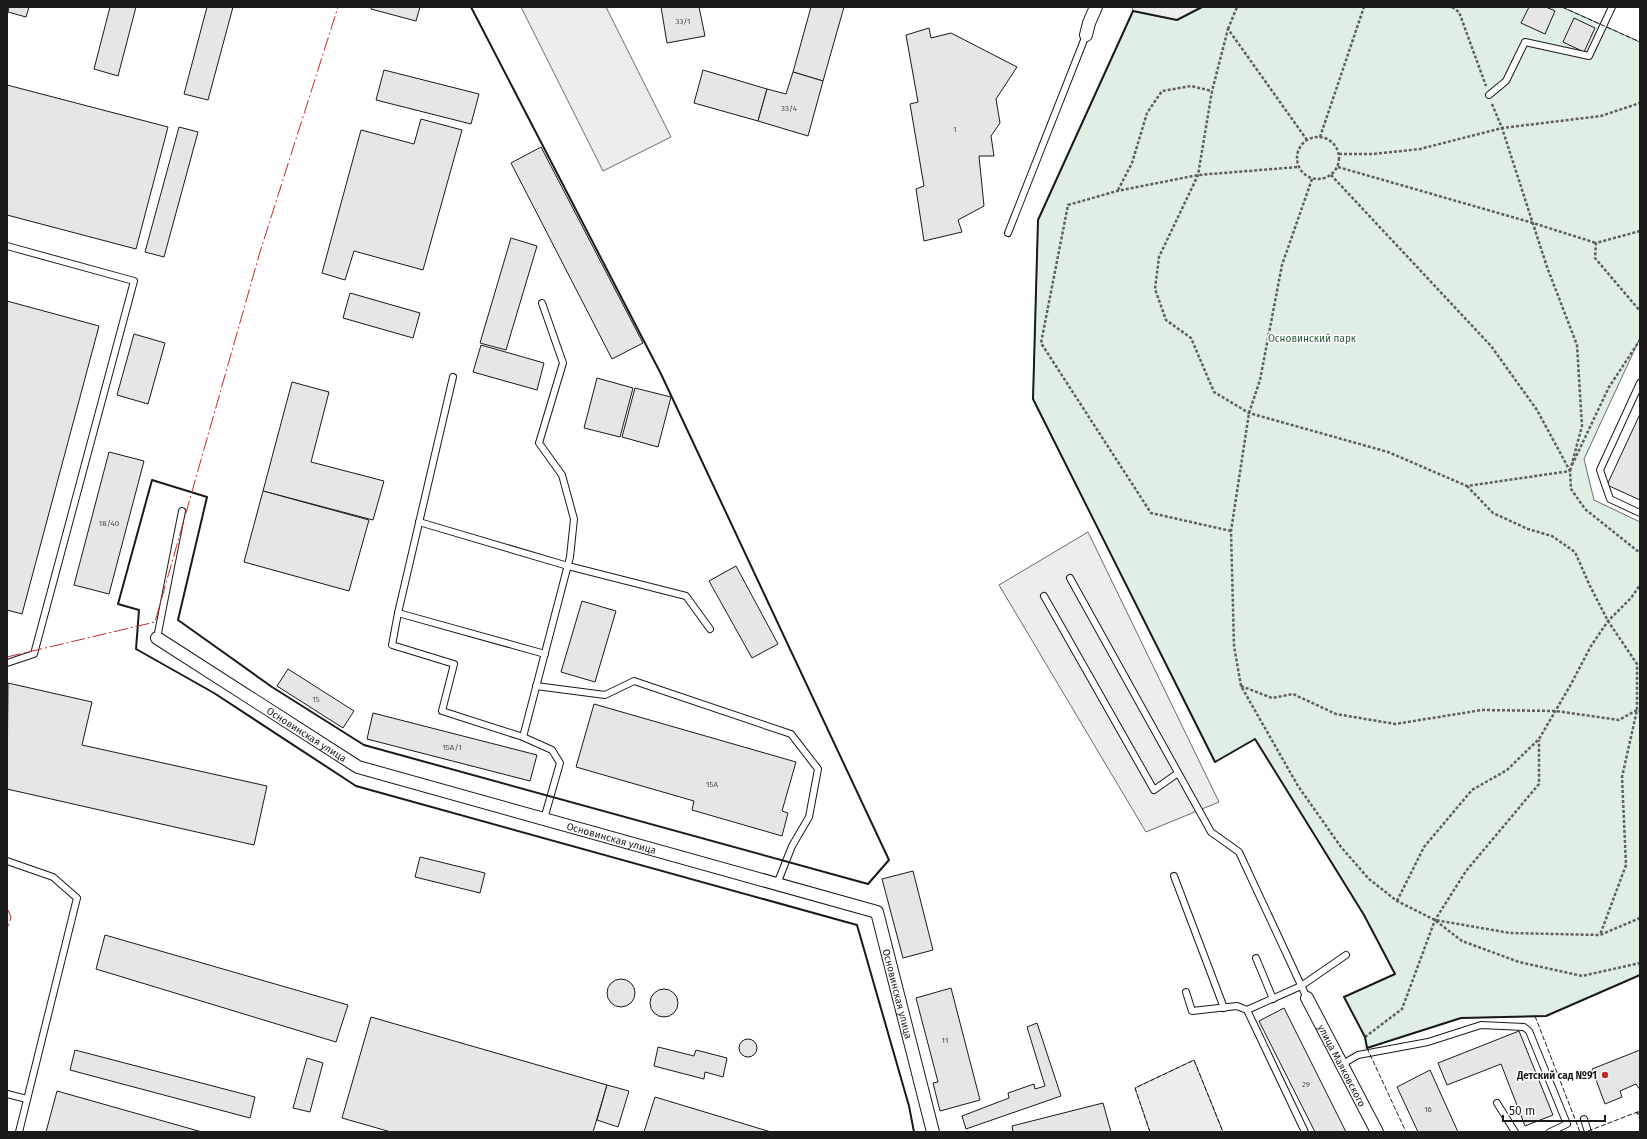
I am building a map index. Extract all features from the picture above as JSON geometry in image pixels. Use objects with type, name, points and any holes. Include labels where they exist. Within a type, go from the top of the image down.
[{"type":"street","points":[[1086,35],[1089,23],[1096,7]]},
{"type":"street","name":"Основинская улица","points":[[157,638],[358,767],[877,912],[933,1132]]},
{"type":"street","name":"улица Маяковского","points":[[1307,998],[1377,1132]]},
{"type":"lane","points":[[1489,95],[1506,81],[1526,42],[1589,56],[1612,7]]},
{"type":"lane","points":[[1008,233],[1086,35]]},
{"type":"lane","points":[[7,246],[134,281],[34,654],[7,663]]},
{"type":"lane","points":[[523,737],[568,566],[574,519],[562,475],[539,443],[563,363],[542,303]]},
{"type":"lane","points":[[453,377],[398,613],[392,645],[454,664],[442,711],[523,737],[552,750],[560,763],[544,819]]},
{"type":"lane","points":[[1640,383],[1600,470],[1610,499],[1640,513]]},
{"type":"lane","points":[[157,638],[182,511]]},
{"type":"lane","points":[[419,522],[568,566],[686,596],[710,629]]},
{"type":"lane","points":[[1070,578],[1211,832],[1239,852],[1307,998]]},
{"type":"lane","points":[[1044,596],[1154,790],[1178,773]]},
{"type":"lane","points":[[398,613],[545,654]]},
{"type":"lane","points":[[536,686],[605,695],[634,681],[791,734],[818,769],[809,817],[792,846],[777,884]]},
{"type":"lane","points":[[7,861],[53,877],[77,898],[19,1132]]},
{"type":"lane","points":[[1174,876],[1224,1008]]},
{"type":"lane","points":[[1246,1010],[1301,986],[1346,955]]},
{"type":"lane","points":[[1256,958],[1273,999]]},
{"type":"lane","points":[[1186,992],[1192,1011],[1237,1006],[1246,1010],[1305,1132]]},
{"type":"lane","points":[[1341,1065],[1358,1055],[1428,1042],[1481,1025],[1524,1027],[1529,1031],[1568,1124],[1550,1132]]},
{"type":"lane","points":[[7,1094],[27,1100]]},
{"type":"lane","points":[[1497,1103],[1515,1132]]},
{"type":"lane","points":[[1584,1119],[1588,1132]]},
{"type":"path","points":[[1237,7],[1228,29],[1212,91],[1198,175],[1159,257],[1155,289],[1166,320],[1191,338],[1214,392],[1249,413],[1388,452],[1467,486],[1494,513],[1528,529],[1552,536],[1575,552],[1608,621],[1637,664],[1638,711],[1622,777],[1626,865],[1600,935]]},
{"type":"path","points":[[1320,137],[1364,7]]},
{"type":"path","points":[[1452,7],[1459,12],[1502,128],[1547,267],[1577,345],[1582,426],[1570,471],[1571,489],[1585,509],[1640,553]]},
{"type":"path","points":[[1228,29],[1307,140]]},
{"type":"path","points":[[1117,191],[1132,163],[1147,113],[1162,91],[1191,86],[1212,91]]},
{"type":"path","points":[[1339,154],[1373,154],[1420,149],[1502,128],[1601,116],[1640,103]]},
{"type":"path","points":[[1320,137],[1332,142],[1339,154],[1338,166],[1331,175],[1319,180],[1306,176],[1298,167],[1297,155],[1302,144],[1307,140],[1320,137]]},
{"type":"path","points":[[1338,166],[1596,243],[1640,231]]},
{"type":"path","points":[[1231,530],[1151,513],[1041,343],[1068,205],[1117,191],[1198,175],[1298,167]]},
{"type":"path","points":[[1331,175],[1492,346],[1538,410],[1570,471]]},
{"type":"path","points":[[1312,179],[1282,266],[1260,380],[1249,413],[1231,530],[1234,646],[1241,686],[1298,786],[1341,846],[1369,879],[1397,901],[1435,920],[1462,941],[1519,962],[1582,976],[1640,964]]},
{"type":"path","points":[[1596,243],[1596,258],[1640,311]]},
{"type":"path","points":[[1570,471],[1609,387],[1640,340]]},
{"type":"path","points":[[1467,486],[1570,471]]},
{"type":"path","points":[[1397,901],[1424,847],[1472,790],[1507,770],[1539,739],[1591,646],[1608,621],[1631,598],[1640,585]]},
{"type":"path","points":[[1241,686],[1272,698],[1293,694],[1336,714],[1395,724],[1482,710],[1556,711],[1619,720],[1638,711]]},
{"type":"path","points":[[1365,1037],[1402,1009],[1435,920],[1466,871],[1539,784],[1539,739]]},
{"type":"path","points":[[1435,920],[1510,933],[1600,935],[1640,918]]},
{"type":"path","points":[[1637,1112],[1640,1118]]},
{"type":"green space","name":"Основинский парк","points":[[1202,7],[1562,7],[1640,42],[1640,338],[1584,459],[1594,500],[1640,522],[1640,975],[1546,1016],[1461,1018],[1367,1048],[1365,1037],[1344,997],[1395,974],[1364,915],[1255,739],[1215,762],[1033,399],[1038,220],[1133,11],[1177,20]]},
{"type":"shaded area","points":[[521,7],[606,7],[671,137],[603,171]]},
{"type":"shaded area","points":[[1132,7],[1202,7],[1177,20],[1133,11]]},
{"type":"shaded area","points":[[1088,532],[1219,802],[1146,832],[999,585]]},
{"type":"shaded area","points":[[1194,1060],[1223,1132],[1150,1132],[1135,1088]]},
{"type":"building","points":[[9,7],[29,7],[26,17],[8,12]]},
{"type":"building","points":[[110,7],[136,7],[118,76],[94,69]]},
{"type":"building","points":[[207,7],[233,7],[208,100],[184,94]]},
{"type":"building","points":[[372,7],[420,7],[416,21],[371,9]]},
{"type":"building","points":[[661,7],[699,7],[705,36],[667,43]]},
{"type":"building","points":[[811,7],[844,7],[823,81],[793,72]]},
{"type":"building","points":[[1529,7],[1546,7],[1555,11],[1545,34],[1521,23]]},
{"type":"building","points":[[1574,18],[1595,28],[1584,52],[1563,42]]},
{"type":"building","points":[[929,28],[931,38],[951,33],[1017,67],[996,99],[1000,123],[991,136],[994,156],[979,156],[984,206],[958,220],[962,232],[924,241],[916,189],[924,186],[910,104],[918,102],[906,35]]},
{"type":"building","points":[[384,70],[479,94],[471,124],[376,100]]},
{"type":"building","points":[[703,70],[767,89],[758,121],[694,103]]},
{"type":"building","points":[[793,72],[823,81],[808,136],[758,121],[767,89],[786,94]]},
{"type":"building","points":[[7,85],[168,127],[136,249],[7,215]]},
{"type":"building","points":[[421,119],[462,130],[423,270],[354,251],[345,280],[322,273],[361,130],[414,144]]},
{"type":"building","points":[[179,127],[198,132],[164,257],[145,252]]},
{"type":"building","points":[[541,147],[643,343],[612,359],[511,163]]},
{"type":"building","points":[[511,238],[537,246],[506,350],[480,343]]},
{"type":"building","points":[[350,293],[420,313],[413,338],[343,318]]},
{"type":"building","points":[[7,301],[99,326],[22,614],[7,610]]},
{"type":"building","points":[[134,334],[165,343],[148,404],[117,395]]},
{"type":"building","points":[[481,345],[544,363],[537,390],[473,372]]},
{"type":"building","points":[[597,378],[633,388],[620,437],[584,428]]},
{"type":"building","points":[[292,382],[329,392],[311,462],[384,481],[373,520],[263,491]]},
{"type":"building","points":[[635,388],[671,397],[658,447],[622,437]]},
{"type":"building","points":[[1640,414],[1640,500],[1607,485]]},
{"type":"building","points":[[109,452],[144,461],[109,594],[74,585]]},
{"type":"building","points":[[263,491],[369,520],[349,591],[244,562]]},
{"type":"building","points":[[736,566],[778,644],[752,658],[709,581]]},
{"type":"building","points":[[582,601],[616,611],[595,682],[561,672]]},
{"type":"building","points":[[288,669],[354,711],[343,728],[277,686]]},
{"type":"building","points":[[8,683],[92,702],[82,745],[267,786],[254,845],[7,789]]},
{"type":"building","points":[[594,704],[796,762],[782,811],[788,813],[782,836],[692,810],[694,801],[576,767]]},
{"type":"building","points":[[373,713],[537,755],[530,781],[367,739]]},
{"type":"building","points":[[420,857],[485,873],[480,893],[415,877]]},
{"type":"building","points":[[913,871],[933,950],[903,958],[882,879]]},
{"type":"building","points":[[105,935],[348,1005],[336,1042],[96,969]]},
{"type":"building","points":[[621,979],[627,980],[631,983],[634,987],[634,999],[631,1003],[627,1006],[621,1007],[615,1006],[611,1003],[608,999],[607,993],[608,987],[611,983],[615,980]]},
{"type":"building","points":[[951,988],[980,1100],[940,1111],[933,1083],[938,1082],[916,998]]},
{"type":"building","points":[[664,989],[670,990],[674,993],[677,997],[677,1009],[674,1013],[670,1016],[664,1017],[658,1016],[654,1013],[651,1009],[650,1003],[651,997],[654,993],[658,990]]},
{"type":"building","points":[[1284,1008],[1346,1132],[1315,1132],[1259,1021]]},
{"type":"building","points":[[371,1017],[607,1085],[593,1132],[391,1132],[342,1118]]},
{"type":"building","points":[[1037,1023],[1061,1096],[966,1129],[962,1116],[1009,1098],[1008,1093],[1034,1084],[1035,1089],[1045,1086],[1027,1027]]},
{"type":"building","points":[[1519,1031],[1553,1115],[1525,1126],[1501,1064],[1447,1085],[1438,1063]]},
{"type":"building","points":[[748,1039],[754,1042],[757,1048],[754,1054],[748,1057],[742,1054],[739,1048],[742,1042]]},
{"type":"building","points":[[658,1047],[694,1056],[696,1050],[727,1058],[723,1077],[705,1072],[704,1079],[654,1066]]},
{"type":"building","points":[[75,1050],[255,1097],[250,1118],[70,1070]]},
{"type":"building","points":[[1640,1050],[1640,1090],[1636,1084],[1620,1091],[1622,1097],[1605,1104],[1592,1069]]},
{"type":"building","points":[[307,1058],[323,1063],[310,1112],[293,1108]]},
{"type":"building","points":[[1430,1070],[1458,1132],[1418,1132],[1397,1087]]},
{"type":"building","points":[[607,1085],[629,1091],[618,1127],[597,1120]]},
{"type":"building","points":[[57,1091],[202,1132],[46,1132]]},
{"type":"building","points":[[655,1097],[771,1132],[644,1132]]},
{"type":"building","points":[[1103,1103],[1111,1132],[1013,1132],[1012,1126]]},
{"type":"fence","points":[[1562,7],[1640,42]]},
{"type":"fence","points":[[1535,1016],[1580,1132]]},
{"type":"fence","points":[[1367,1048],[1406,1132]]},
{"type":"fence","points":[[1150,1132],[1135,1088],[1194,1060],[1223,1132]]},
{"type":"fence","points":[[1588,1131],[1640,1111]]},
{"type":"wall","points":[[471,7],[661,374],[889,860],[868,884],[364,745],[272,687],[178,620],[207,497],[152,480],[118,604],[139,610],[136,649],[214,693],[356,786],[857,925],[909,1106],[914,1132]]},
{"type":"wall","points":[[1202,7],[1177,20],[1133,11],[1038,220],[1033,399],[1215,762],[1255,739],[1364,915],[1395,974],[1344,997],[1365,1037],[1367,1048],[1461,1018],[1546,1016],[1640,975]]},
{"type":"power","points":[[7,657],[155,622],[260,252],[338,7]]},
{"type":"power","points":[[7,908],[11,917],[7,931]]},
{"type":"place","name":"Детский сад №91","points":[[1605,1075]]}]
